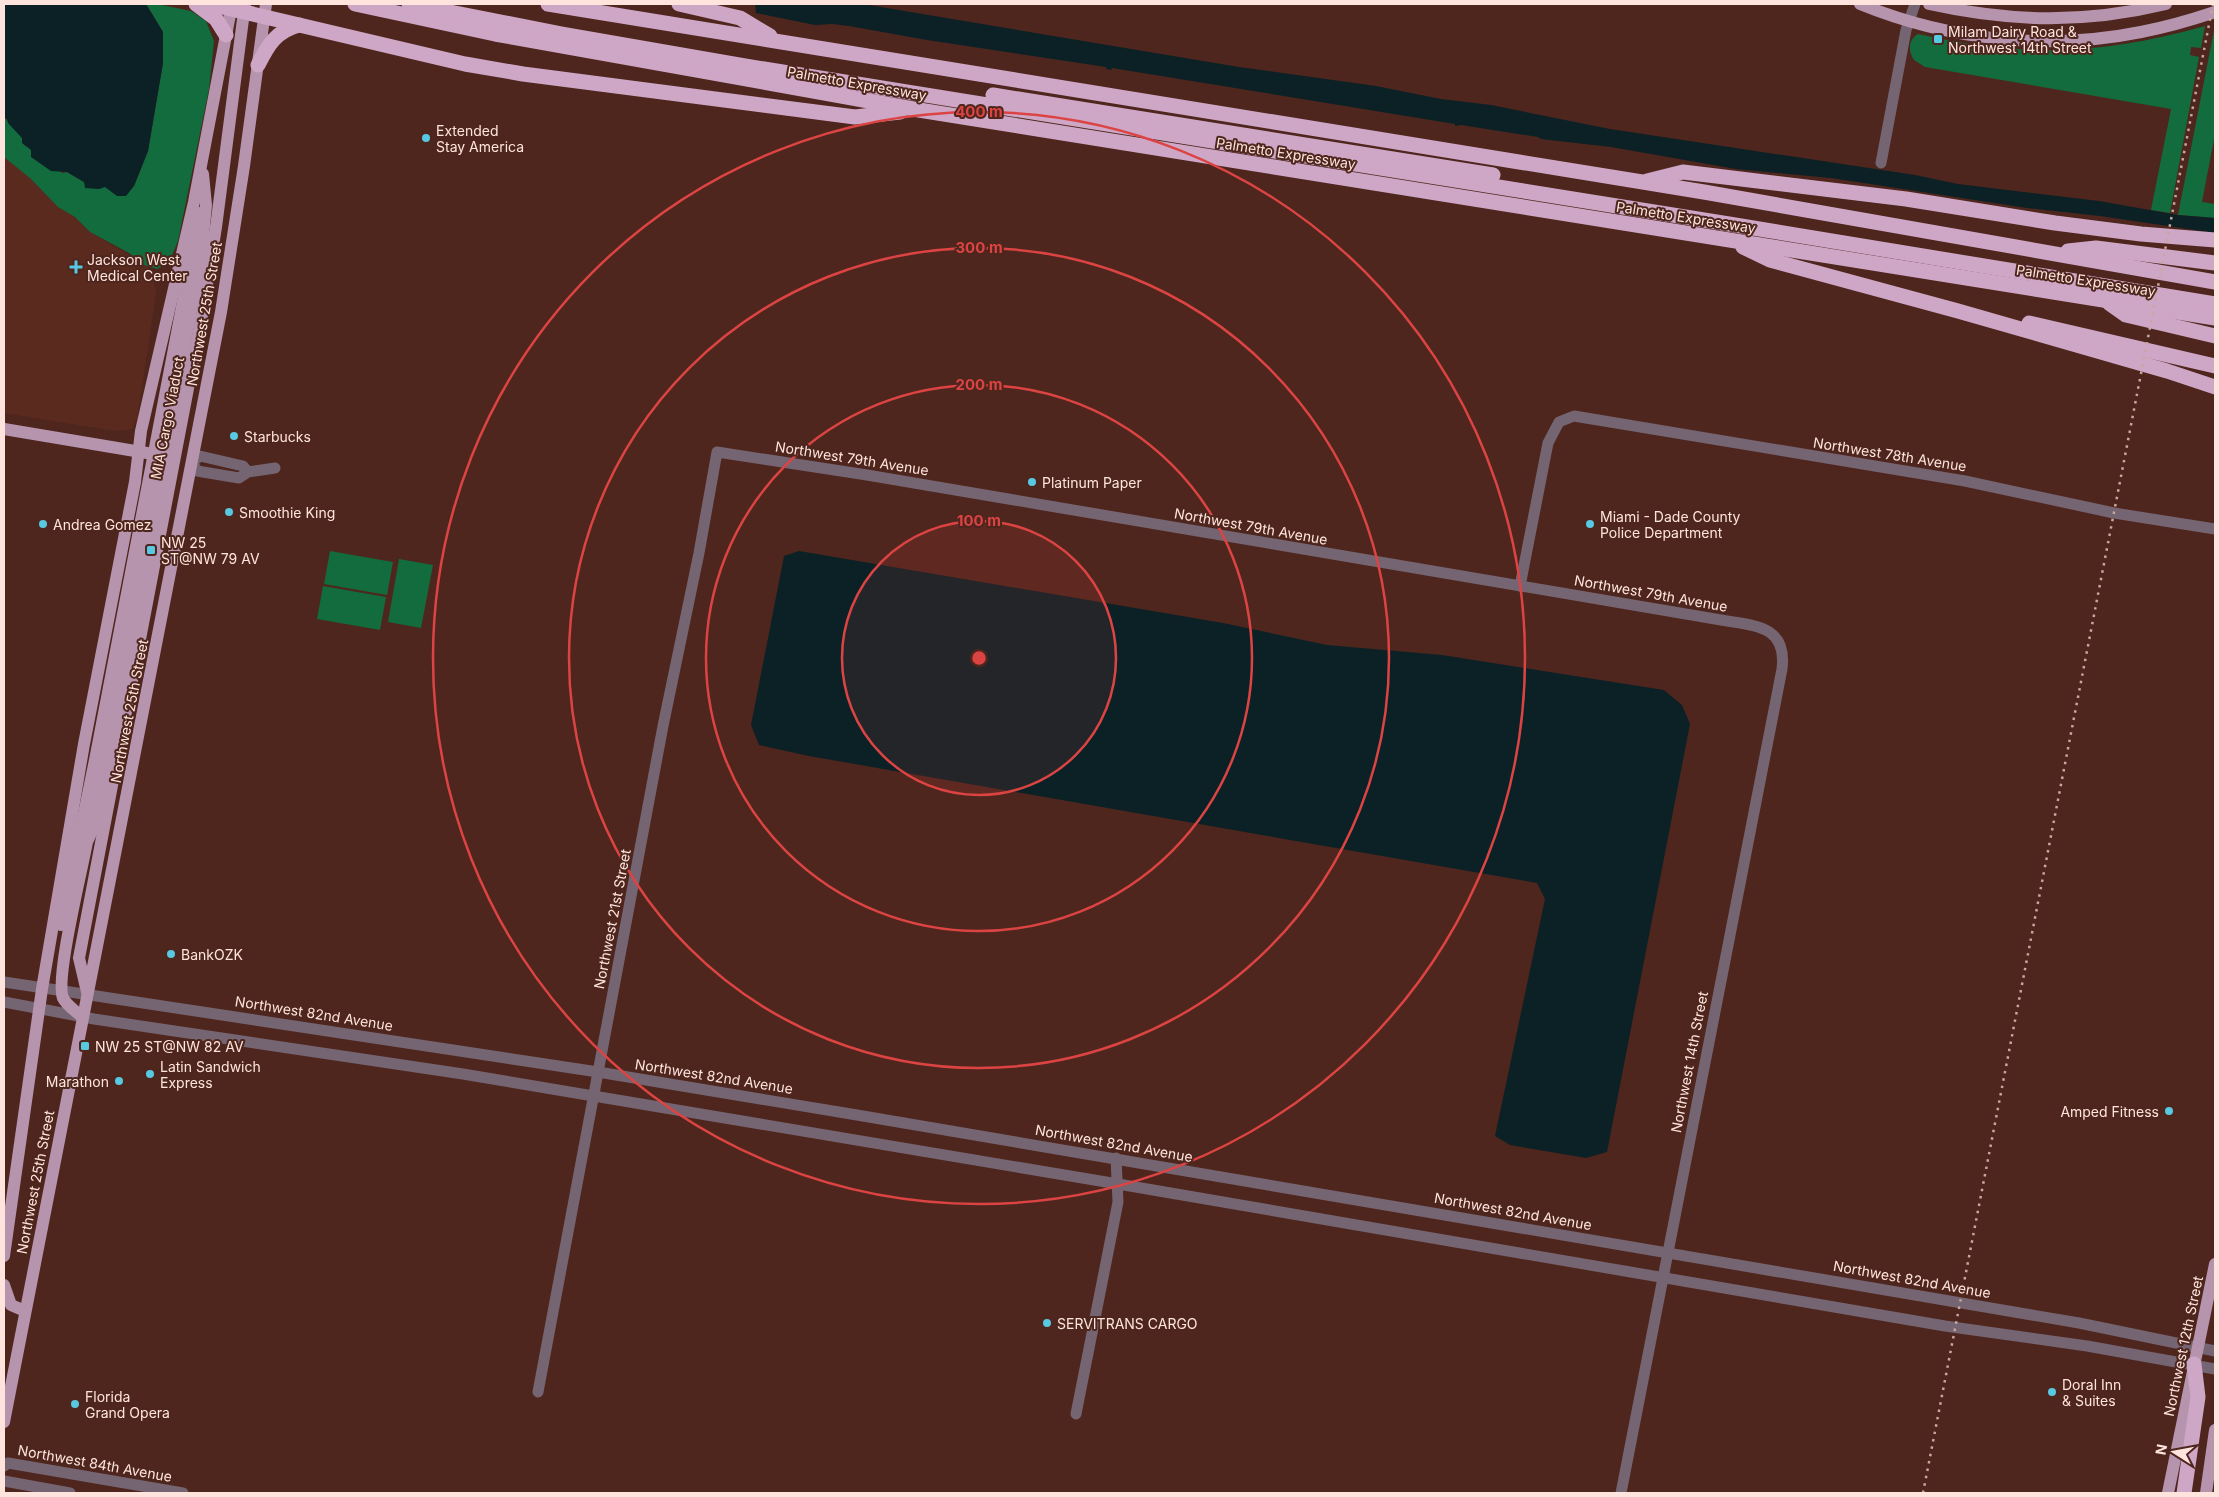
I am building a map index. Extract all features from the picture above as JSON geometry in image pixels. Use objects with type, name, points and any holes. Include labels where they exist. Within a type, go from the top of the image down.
[{"type":"highway","points":[[196,4],[216,19],[226,35]]},
{"type":"highway","points":[[210,4],[235,5],[265,10],[300,25],[464,64],[523,74],[855,117],[919,110]]},
{"type":"highway","name":"Palmetto Expressway","points":[[355,4],[515,38],[919,110],[2106,300],[2132,285],[2180,301],[2215,282]]},
{"type":"highway","points":[[409,4],[562,34],[730,63],[2132,285],[2189,261],[2215,263]]},
{"type":"highway","points":[[460,4],[563,24],[872,76],[1185,124],[2132,285]]},
{"type":"highway","name":"Palmetto Expressway","points":[[548,4],[1640,182],[2049,252],[2132,285],[2180,301],[2215,318]]},
{"type":"highway","points":[[679,4],[740,18],[778,40]]},
{"type":"highway","points":[[258,65],[274,38],[282,31],[300,25]]},
{"type":"highway","points":[[1640,182],[1683,172],[1906,199],[2055,223],[2141,234],[2215,240]]},
{"type":"highway","points":[[1728,240],[1770,260],[1958,311],[2025,322],[2119,351],[2215,388]]},
{"type":"highway","points":[[2180,301],[2215,294]]},
{"type":"highway","points":[[2180,301],[2215,304]]},
{"type":"highway","points":[[2180,301],[2215,336]]},
{"type":"highway","points":[[2119,351],[2215,366]]},
{"type":"highway","points":[[2184,1493],[2198,1397],[2194,1364]]},
{"type":"main road","points":[[1860,4],[1909,22],[1941,30],[1996,38],[2056,41],[2137,33],[2215,12]]},
{"type":"main road","points":[[1929,4],[1997,17],[2055,19],[2115,14],[2166,4]]},
{"type":"main road","name":"Northwest 25th Street","points":[[4,1256],[42,989],[83,752],[135,482],[141,432],[202,164],[226,35],[235,5]]},
{"type":"main road","name":"MIA Cargo Viaduct","points":[[42,989],[53,963],[95,760],[193,250],[235,5]]},
{"type":"main road","name":"MIA Cargo Viaduct","points":[[88,994],[78,958],[203,310],[216,227],[235,5]]},
{"type":"main road","name":"Northwest 25th Street","points":[[4,1422],[224,292],[265,10]]},
{"type":"main road","points":[[82,1017],[68,1006],[62,991],[63,965],[87,842],[92,831],[108,750],[201,258],[206,206],[202,164]]},
{"type":"main road","points":[[4,429],[192,462]]},
{"type":"main road","points":[[84,815],[87,842]]},
{"type":"main road","name":"Northwest 12th Street","points":[[2168,1493],[2215,1264]]},
{"type":"main road","points":[[4,1285],[11,1305],[25,1311]]},
{"type":"main road","points":[[2206,1493],[2215,1430]]},
{"type":"street","points":[[1881,163],[1909,22],[1915,4]]},
{"type":"street","name":"Northwest 78th Avenue","points":[[1520,586],[1548,443],[1559,422],[1574,416],[1965,481],[2114,513],[2215,529]]},
{"type":"street","name":"Northwest 79th Avenue","points":[[717,452],[867,475],[1751,625],[1763,628],[1777,638]]},
{"type":"street","name":"Northwest 21st Street","points":[[538,1392],[663,726],[699,553],[717,452]]},
{"type":"street","points":[[192,462],[198,471],[239,478],[248,472],[275,468]]},
{"type":"street","name":"Northwest 14th Street","points":[[1621,1493],[1782,669],[1783,654],[1777,638]]},
{"type":"street","name":"Northwest 82nd Avenue","points":[[4,982],[598,1072],[1116,1158],[2079,1323],[2215,1351]]},
{"type":"street","points":[[4,1002],[82,1017],[463,1074],[1945,1326],[2094,1347],[2215,1369]]},
{"type":"street","points":[[324,1053],[328,1031]]},
{"type":"street","points":[[1076,1414],[1118,1202],[1116,1158]]},
{"type":"street","name":"Northwest 84th Avenue","points":[[4,1466],[8,1463],[182,1493]]},
{"type":"street","points":[[4,1481],[70,1493]]},
{"type":"shaded area","name":"Jackson West Medical Center","points":[[4,157],[31,179],[58,207],[75,217],[90,232],[151,268],[156,295],[137,419],[132,429],[115,431],[4,413]]},
{"type":"green space","points":[[146,4],[157,4],[191,11],[206,21],[214,41],[209,89],[178,241],[169,263],[157,269],[144,265],[129,253],[90,232],[75,217],[58,207],[31,179],[4,157],[4,117],[22,138],[24,145],[29,147],[37,161],[63,173],[67,172],[84,182],[110,190],[134,186],[148,151],[163,63],[163,32]]},
{"type":"green space","points":[[2215,25],[2215,134],[2202,202],[2215,204],[2215,218],[2178,215]]},
{"type":"green space","points":[[2205,26],[2201,48],[2191,47],[2190,55],[2199,57],[2170,213],[2151,210],[2171,109],[1925,67],[1914,60],[1910,49],[1912,39],[1918,34],[1993,47],[2062,50],[2131,43]]},
{"type":"green space","points":[[330,551],[393,562],[387,595],[324,584]]},
{"type":"green space","points":[[399,559],[433,565],[421,628],[388,622]]},
{"type":"green space","points":[[323,586],[386,597],[380,630],[317,619]]},
{"type":"water","points":[[4,4],[146,4],[163,32],[163,63],[148,151],[134,186],[126,196],[117,196],[105,187],[99,189],[85,188],[84,182],[67,172],[51,171],[31,157],[31,150],[22,143],[22,138],[4,117]]},
{"type":"water","points":[[755,4],[863,4],[1239,67],[1376,86],[1441,99],[1491,105],[1610,129],[1915,175],[1958,184],[2099,201],[2178,215],[2215,218],[2215,233],[2100,216],[2027,208],[1831,178],[1736,169],[1611,147],[1541,139],[1461,125],[1455,126],[1455,124],[1112,68],[1111,70],[1106,69],[1106,67],[927,40],[849,26],[815,25],[756,13]]},
{"type":"water","points":[[799,551],[1223,623],[1327,645],[1442,655],[1664,690],[1682,705],[1690,724],[1607,1152],[1586,1158],[1510,1145],[1495,1136],[1545,899],[1537,883],[809,756],[759,745],[751,725],[784,556]]},
{"type":"railway","points":[[1923,1493],[2213,4]]},
{"type":"place","name":"Milam Dairy Road & Northwest 14th Street","points":[[1938,39]]},
{"type":"place","name":"Extended Stay America","points":[[426,138]]},
{"type":"place","name":"Jackson West Medical Center","points":[[76,267]]},
{"type":"place","name":"Starbucks","points":[[234,436]]},
{"type":"place","name":"Platinum Paper","points":[[1032,482]]},
{"type":"place","name":"Smoothie King","points":[[229,512]]},
{"type":"place","name":"Andrea Gomez","points":[[43,524]]},
{"type":"place","name":"Miami - Dade County Police Department","points":[[1590,524]]},
{"type":"place","name":"NW 25 ST@NW 79 AV","points":[[151,550]]},
{"type":"place","name":"BankOZK","points":[[171,954]]},
{"type":"place","name":"NW 25 ST@NW 82 AV","points":[[85,1046]]},
{"type":"place","name":"Latin Sandwich Express","points":[[150,1074]]},
{"type":"place","name":"Marathon","points":[[119,1081]]},
{"type":"place","name":"Amped Fitness","points":[[2169,1111]]},
{"type":"place","name":"SERVITRANS CARGO","points":[[1047,1323]]},
{"type":"place","name":"Doral Inn & Suites","points":[[2052,1392]]},
{"type":"place","name":"Florida Grand Opera","points":[[75,1404]]}]
